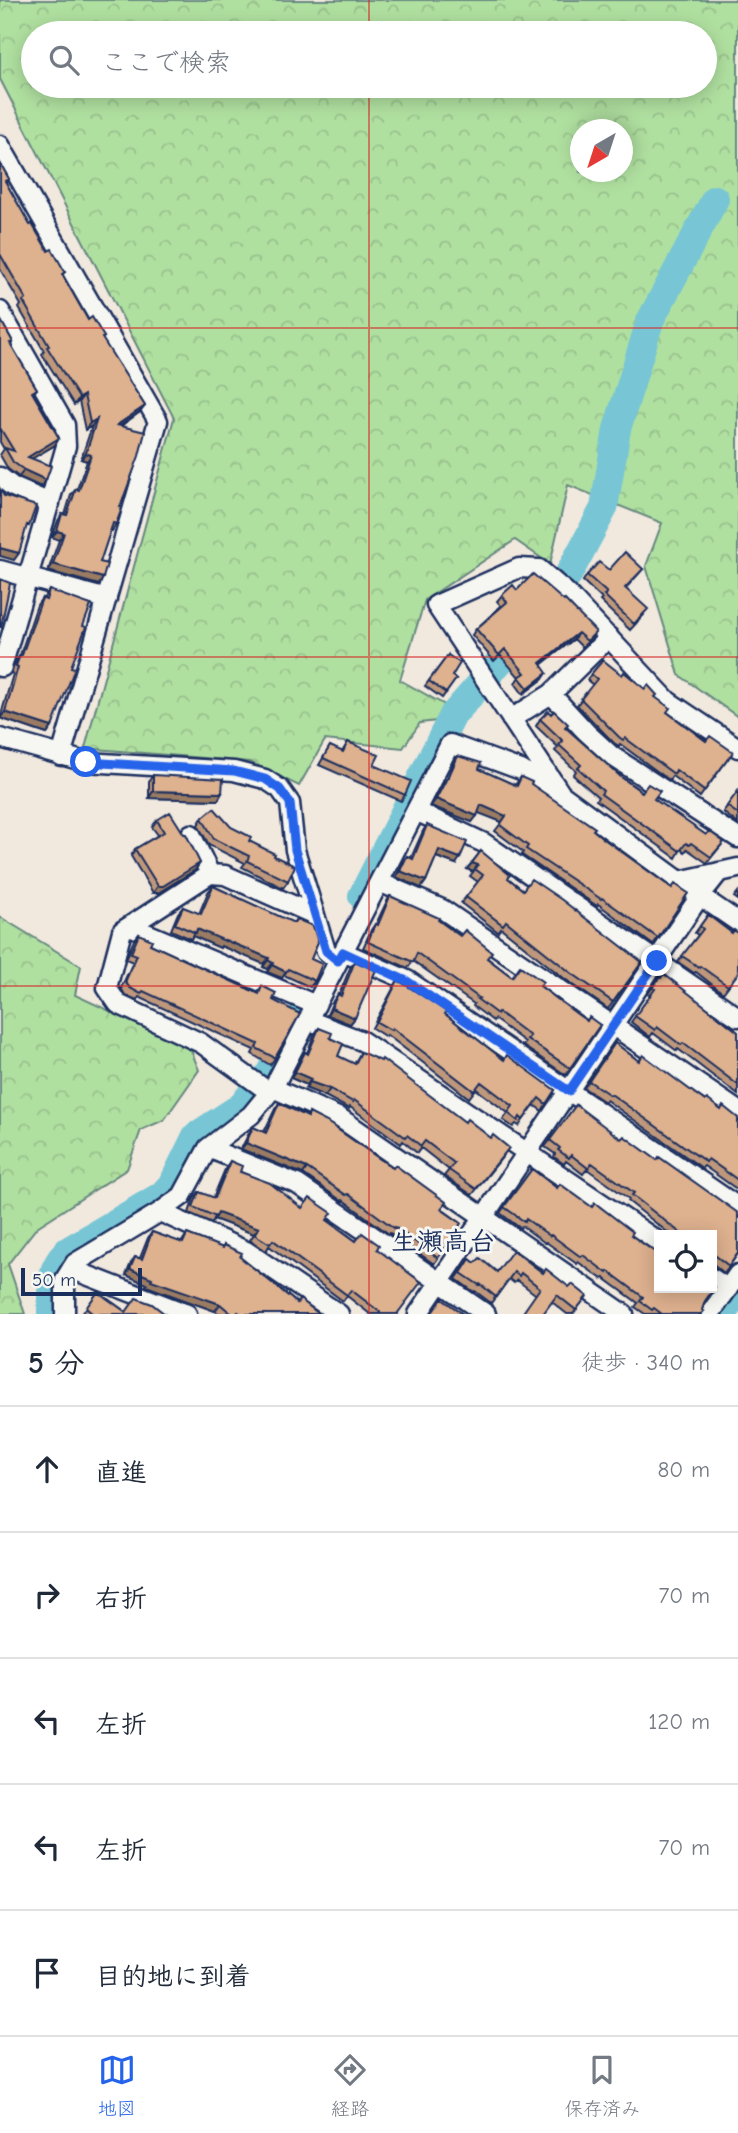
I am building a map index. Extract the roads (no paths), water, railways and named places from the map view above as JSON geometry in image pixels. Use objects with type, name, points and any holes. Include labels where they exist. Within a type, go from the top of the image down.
[{"type":"street","points":[[0,145],[158,421],[61,756]]},
{"type":"street","points":[[0,311],[65,425],[66,446],[29,578],[0,667]]},
{"type":"street","points":[[0,477],[13,487],[50,503]]},
{"type":"street","points":[[561,794],[436,605],[519,568],[538,569],[562,589],[668,701],[738,748]]},
{"type":"street","points":[[0,570],[107,599]]},
{"type":"street","points":[[511,719],[551,694],[608,637]]},
{"type":"street","points":[[551,694],[612,756],[738,838]]},
{"type":"street","points":[[0,738],[86,762],[234,771],[265,779],[280,789],[290,803],[295,850],[326,951],[407,981],[738,1207]]},
{"type":"street","points":[[65,1314],[65,1279],[75,1263],[160,1212],[181,1196],[208,1148],[251,1115],[265,1087],[312,1012],[450,744],[521,770],[561,794],[738,922]]},
{"type":"street","points":[[416,811],[484,843],[738,1017]]},
{"type":"street","points":[[191,834],[210,874]]},
{"type":"street","points":[[679,881],[738,868]]},
{"type":"street","points":[[418,1314],[719,872]]},
{"type":"street","points":[[315,915],[225,875],[210,874],[122,931],[107,988],[117,1004],[201,1043],[265,1087],[340,1118],[624,1314]]},
{"type":"street","points":[[379,882],[442,909],[738,1111]]},
{"type":"street","points":[[130,926],[312,1012],[362,1041],[654,1239]]},
{"type":"street","points":[[208,1148],[297,1184],[486,1314]]},
{"type":"street","points":[[160,1212],[246,1251],[339,1314]]},
{"type":"street","points":[[71,1269],[187,1314]]},
{"type":"street","points":[[710,1314],[733,1281]]},
{"type":"waterway","points":[[362,896],[453,715],[557,596],[604,508],[617,429],[650,321],[715,199]]},
{"type":"waterway","points":[[51,1314],[53,1273],[67,1251],[162,1195],[173,1183],[196,1136],[240,1107],[269,1074],[302,1015]]},
{"type":"waterway","points":[[723,1314],[738,1292]]},
{"type":"district","name":"生瀬高台","points":[[443,1242]]}]
